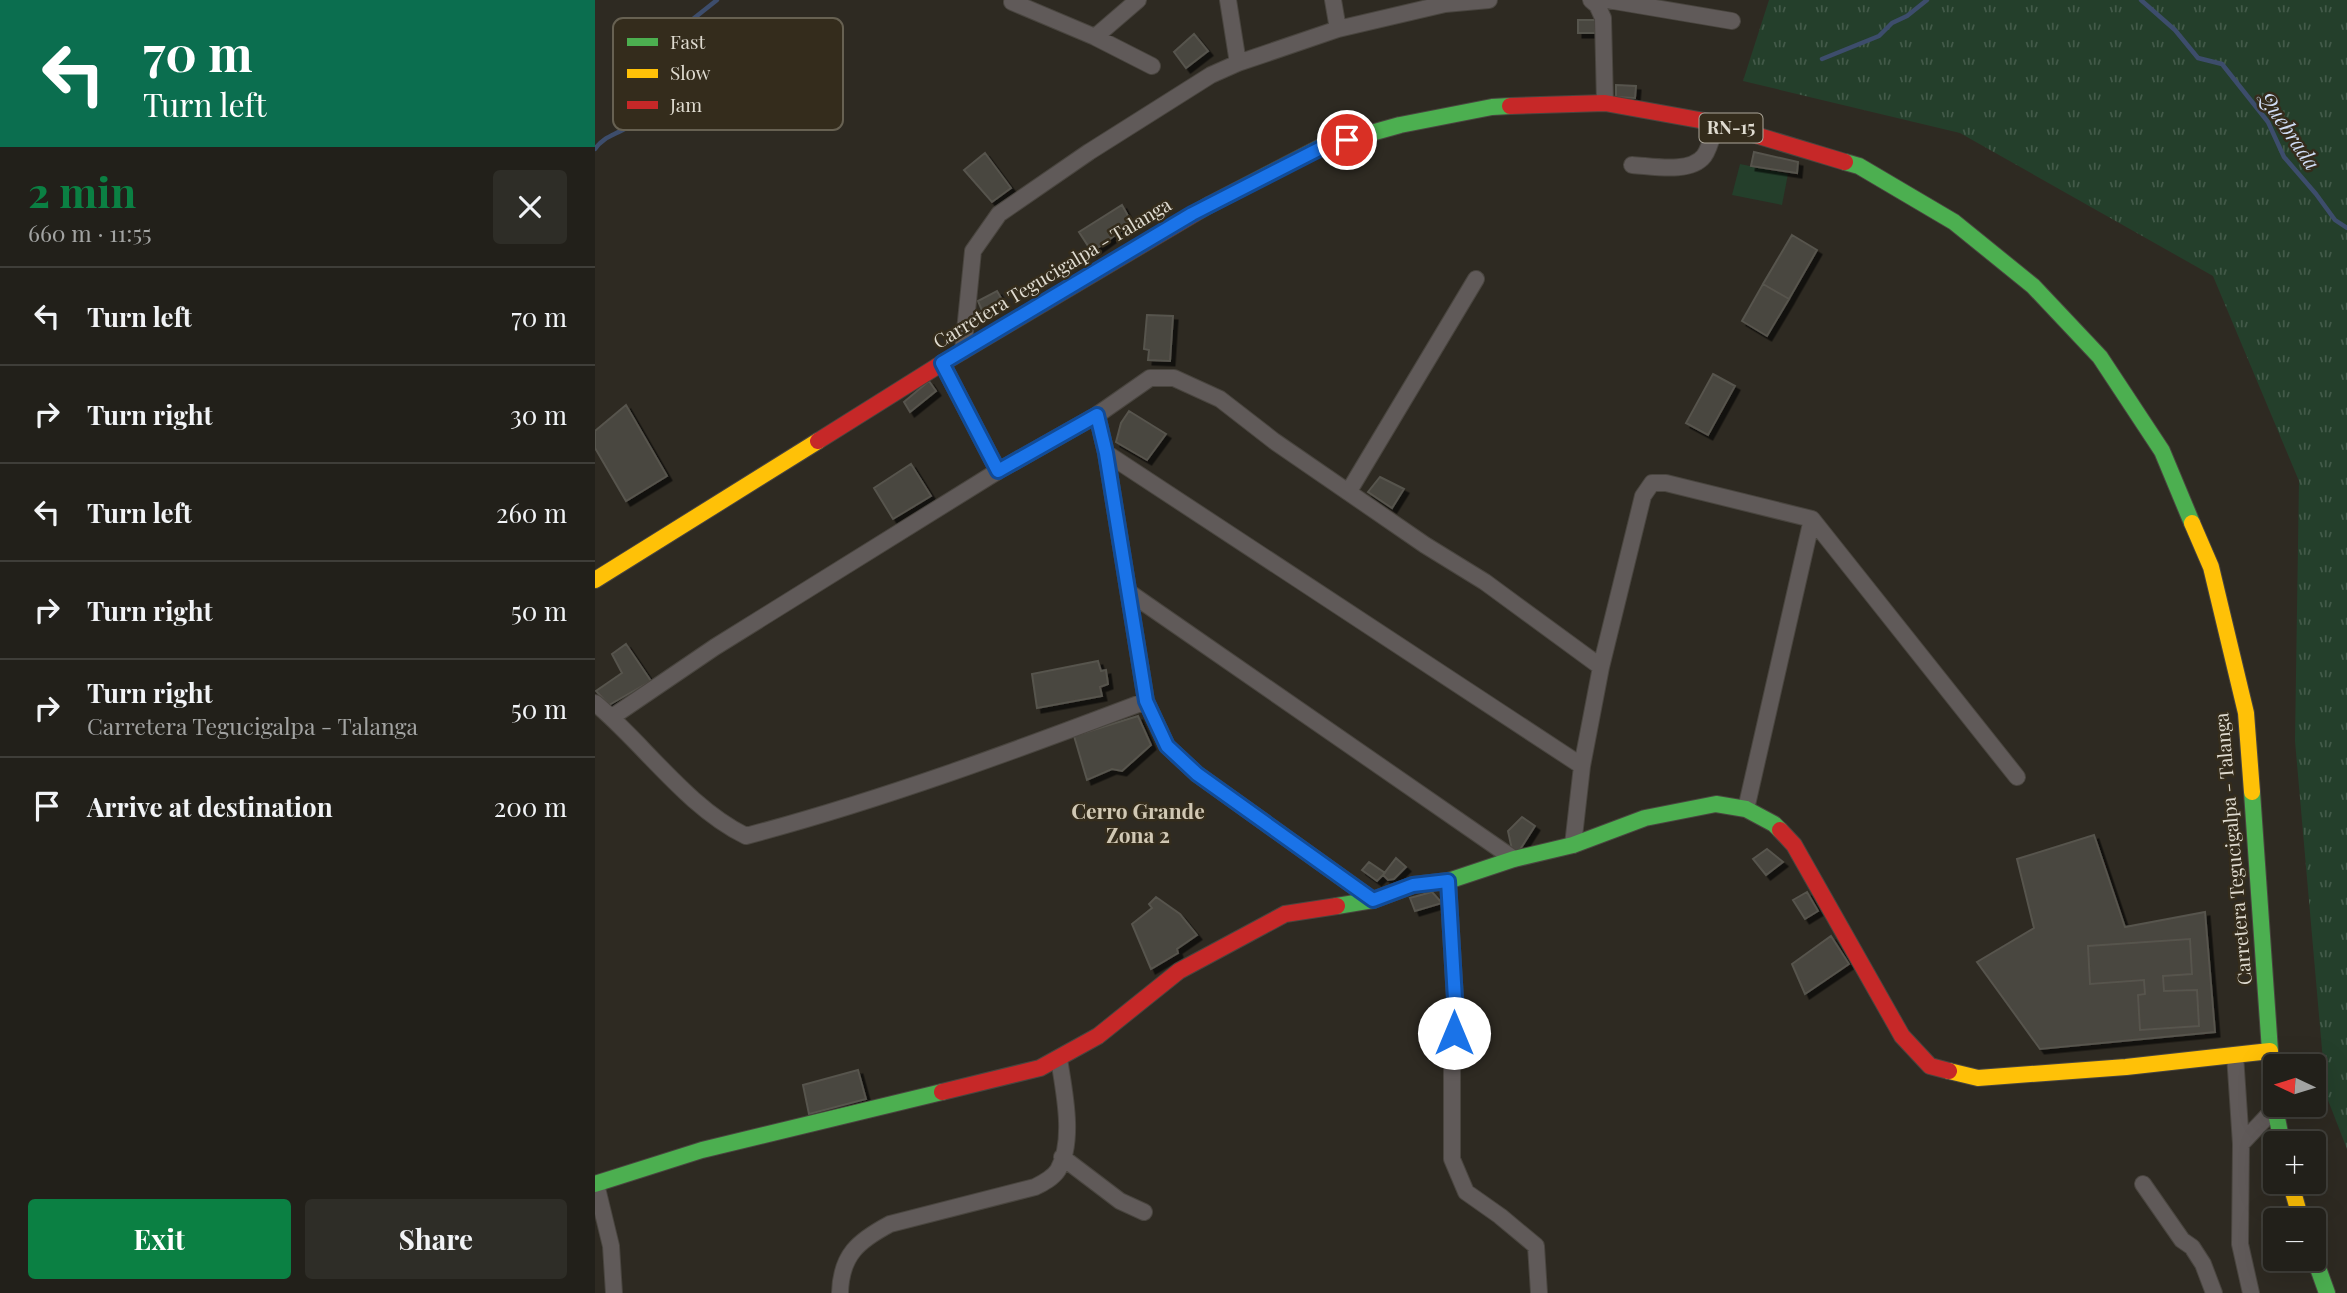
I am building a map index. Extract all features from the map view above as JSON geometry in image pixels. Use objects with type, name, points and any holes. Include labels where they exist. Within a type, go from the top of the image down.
[{"type":"main road","name":"Carretera Tegucigalpa - Talanga","points":[[595,580],[942,363],[1192,214],[1321,148],[1399,125],[1492,107],[1605,103],[1716,123],[1859,166],[1955,222],[2033,286],[2100,356],[2162,451],[2211,568],[2246,713],[2270,1054]]},
{"type":"main road","points":[[596,1184],[702,1150],[1040,1069],[1097,1036],[1179,971],[1285,914],[1373,900],[1413,885],[1448,881],[1514,859],[1573,845],[1645,818],[1716,804],[1746,809],[1774,824],[1794,845],[1902,1036],[1930,1066],[1978,1079],[2126,1067],[2270,1051]]},
{"type":"main road","points":[[2319,1271],[2327,1293]]},
{"type":"street","points":[[1095,37],[1138,0]]},
{"type":"street","points":[[1228,0],[1238,63]]},
{"type":"street","points":[[1333,0],[1338,29]]},
{"type":"street","points":[[963,351],[971,256],[999,214],[1089,152],[1212,75],[1238,63],[1338,29],[1444,2],[1489,0]]},
{"type":"street","points":[[1591,0],[1597,5],[1603,18],[1605,103]]},
{"type":"street","points":[[1608,0],[1732,21]]},
{"type":"street","points":[[1012,2],[1095,37],[1151,66]]},
{"type":"street","points":[[1632,165],[1690,165],[1704,156],[1716,123]]},
{"type":"street","points":[[1349,491],[1476,279]]},
{"type":"street","points":[[942,363],[998,471]]},
{"type":"street","points":[[612,717],[715,647],[998,471],[1097,415],[1150,378],[1174,378],[1220,399],[1274,441],[1425,545],[1485,582],[1601,667]]},
{"type":"street","points":[[1097,415],[1106,453],[1146,701],[1167,746],[1197,774],[1373,900]]},
{"type":"street","points":[[1106,453],[1582,766]]},
{"type":"street","points":[[1573,845],[1582,766],[1601,667],[1643,496],[1652,483],[1678,486],[1812,519],[2017,777]]},
{"type":"street","points":[[1746,809],[1812,519]]},
{"type":"street","points":[[1129,593],[1514,859]]},
{"type":"street","points":[[595,703],[706,811],[729,828],[746,836],[846,808],[1146,701]]},
{"type":"street","points":[[1448,881],[1456,1016],[1452,1050],[1452,1159],[1466,1192],[1500,1216],[1536,1247],[1539,1293]]},
{"type":"street","points":[[2235,1055],[2241,1144],[2241,1244],[2252,1293]]},
{"type":"street","points":[[840,1293],[840,1278],[845,1261],[857,1245],[873,1233],[890,1224],[1035,1187],[1058,1171],[1067,1121],[1059,1059]]},
{"type":"street","points":[[2241,1144],[2266,1117]]},
{"type":"street","points":[[1062,1157],[1120,1201],[1144,1212]]},
{"type":"street","points":[[596,1184],[611,1246],[614,1293]]},
{"type":"street","points":[[2143,1184],[2182,1240],[2192,1247],[2198,1256],[2214,1293]]},
{"type":"green space","points":[[1769,0],[2347,0],[2347,1149],[2326,1095],[2326,1054],[2322,1054],[2295,741],[2299,481],[2213,276],[1960,133],[1743,81]]},
{"type":"green space","points":[[1740,164],[1788,174],[1782,205],[1732,195]]},
{"type":"building","points":[[1578,20],[1597,20],[1595,33],[1578,33]]},
{"type":"building","points":[[1194,34],[1208,51],[1186,68],[1174,52]]},
{"type":"building","points":[[1616,85],[1636,86],[1635,98],[1616,97]]},
{"type":"building","points":[[1754,152],[1798,162],[1797,173],[1751,166]]},
{"type":"building","points":[[985,153],[1011,188],[992,202],[964,170]]},
{"type":"building","points":[[1122,205],[1132,223],[1092,252],[1079,232]]},
{"type":"building","points":[[1792,235],[1817,250],[1789,299],[1763,284]]},
{"type":"building","points":[[1763,284],[1789,299],[1767,336],[1742,321]]},
{"type":"building","points":[[997,291],[1004,303],[983,313],[978,301]]},
{"type":"building","points":[[1147,315],[1173,316],[1170,361],[1148,360],[1149,350],[1144,349]]},
{"type":"building","points":[[1713,374],[1735,386],[1708,435],[1686,423]]},
{"type":"building","points":[[929,381],[936,391],[910,412],[904,402]]},
{"type":"building","points":[[626,405],[667,476],[626,501],[595,448],[595,431]]},
{"type":"building","points":[[1129,411],[1166,434],[1147,460],[1116,442],[1121,423]]},
{"type":"building","points":[[911,464],[931,496],[893,519],[874,488]]},
{"type":"building","points":[[1380,477],[1404,489],[1392,508],[1368,492]]},
{"type":"building","points":[[626,644],[651,681],[609,705],[596,691],[622,673],[612,654]]},
{"type":"building","points":[[1098,661],[1101,671],[1106,670],[1108,684],[1100,687],[1102,696],[1037,708],[1032,674]]},
{"type":"building","points":[[1138,716],[1151,745],[1122,771],[1112,769],[1087,780],[1074,736]]},
{"type":"building","points":[[1522,817],[1535,826],[1514,859],[1508,831]]},
{"type":"building","points":[[2094,835],[2125,927],[2205,912],[2215,1032],[2040,1049],[1977,962],[2034,928],[2017,859]]},
{"type":"building","points":[[1767,849],[1783,862],[1766,875],[1753,859]]},
{"type":"building","points":[[1396,858],[1406,867],[1394,879],[1388,880],[1383,875]]},
{"type":"building","points":[[1369,862],[1385,873],[1377,881],[1362,870]]},
{"type":"building","points":[[1432,892],[1442,903],[1415,911],[1410,898]]},
{"type":"building","points":[[1807,892],[1818,911],[1805,919],[1793,900]]},
{"type":"building","points":[[1807,892],[1818,911],[1805,919],[1793,900]]},
{"type":"building","points":[[1156,897],[1180,914],[1197,935],[1177,949],[1178,953],[1151,969],[1132,924],[1152,908],[1149,904]]},
{"type":"building","points":[[1831,936],[1849,964],[1805,994],[1792,964]]},
{"type":"building","points":[[2190,939],[2192,974],[2163,976],[2164,991],[2197,990],[2199,1026],[2140,1030],[2138,995],[2145,994],[2144,980],[2090,984],[2088,946]]},
{"type":"building","points":[[858,1070],[866,1099],[809,1114],[803,1085]]},
{"type":"waterway","points":[[694,18],[717,0]]},
{"type":"waterway","points":[[1822,59],[1879,36],[1892,23],[1907,16],[1927,0]]},
{"type":"waterway","name":"Quebrada","points":[[2141,0],[2175,30],[2198,58],[2222,64],[2268,122],[2284,157],[2335,220],[2347,228]]},
{"type":"waterway","points":[[595,149],[605,139],[621,130]]},
{"type":"traffic: fast","points":[[1209,205],[1321,147],[1400,125],[1510,106]]},
{"type":"traffic: fast","points":[[1845,162],[1859,166],[1954,222],[2033,286],[2100,357],[2162,451],[2192,523]]},
{"type":"traffic: fast","points":[[2252,792],[2270,1051],[2280,1131]]},
{"type":"traffic: fast","points":[[1337,906],[1373,900],[1413,885],[1448,881],[1514,859],[1573,845],[1645,818],[1716,804],[1746,809],[1780,830]]},
{"type":"traffic: fast","points":[[595,1184],[702,1150],[942,1092]]},
{"type":"traffic: fast","points":[[2319,1271],[2327,1293]]},
{"type":"traffic: slow","points":[[595,580],[818,441]]},
{"type":"traffic: slow","points":[[2192,523],[2211,567],[2246,713],[2252,792]]},
{"type":"traffic: slow","points":[[1949,1071],[1978,1078],[2126,1067],[2270,1051]]},
{"type":"traffic: slow","points":[[2294,1194],[2298,1208]]},
{"type":"traffic: jam","points":[[1510,106],[1605,103],[1716,123],[1845,162]]},
{"type":"traffic: jam","points":[[818,441],[936,367],[1209,205]]},
{"type":"traffic: jam","points":[[1780,830],[1794,845],[1902,1036],[1930,1066],[1949,1071]]},
{"type":"traffic: jam","points":[[942,1092],[1040,1068],[1098,1036],[1179,971],[1285,914],[1337,906]]},
{"type":"district","name":"Cerro Grande Zona 2","points":[[1138,824]]},
{"type":"route","points":[[1347,140],[1321,148],[1192,214],[942,363],[998,471],[1097,415],[1106,453],[1146,701],[1167,746],[1197,774],[1373,900],[1413,885],[1448,881],[1456,1016],[1454,1033]]}]
